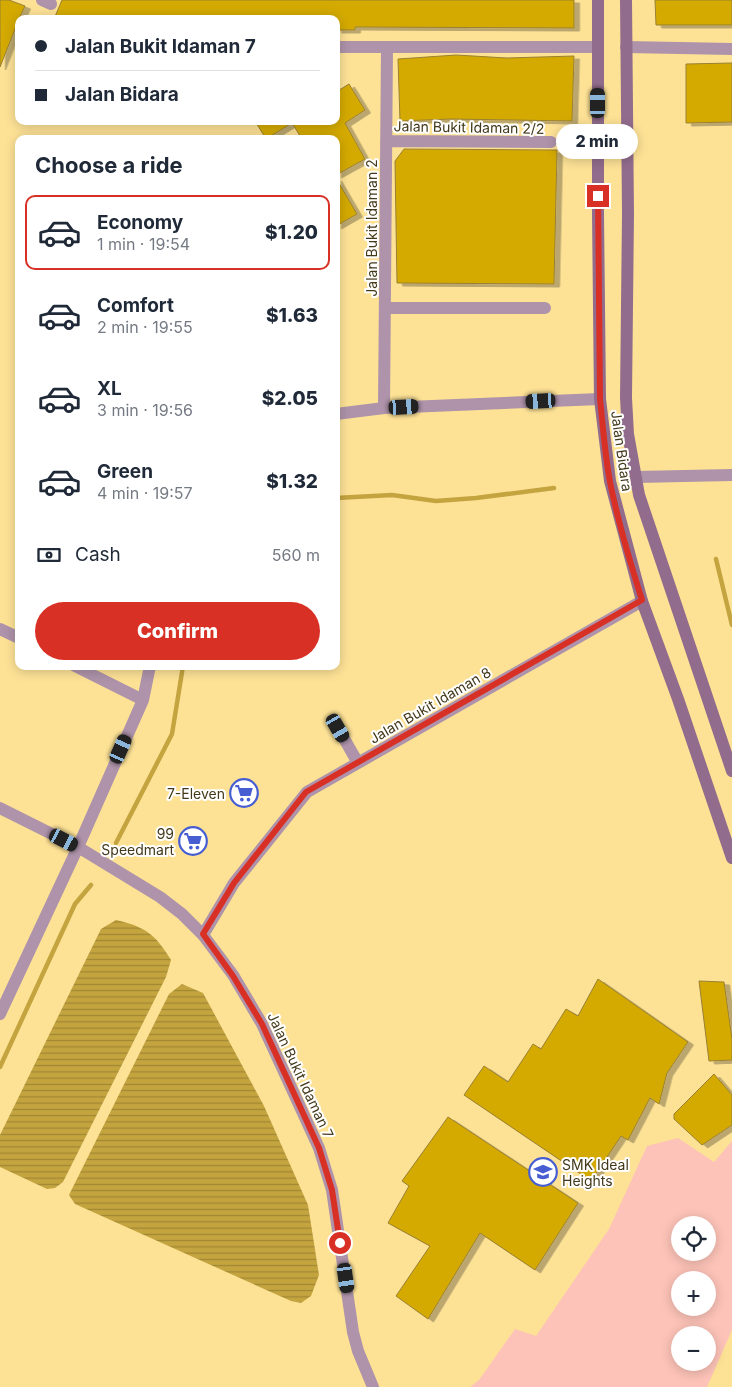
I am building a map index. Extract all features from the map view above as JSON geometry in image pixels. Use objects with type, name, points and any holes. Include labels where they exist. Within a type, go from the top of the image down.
[{"type":"main road","name":"Jalan Bidara","points":[[598,0],[600,399],[610,481],[642,600],[732,858]]},
{"type":"main road","name":"Jalan Bidara","points":[[626,0],[628,214],[626,398],[628,434],[639,495],[732,771]]},
{"type":"street","points":[[340,47],[598,47]]},
{"type":"street","name":"Jalan Bukit Idaman 2","points":[[384,408],[387,47]]},
{"type":"street","points":[[626,47],[732,49]]},
{"type":"street","name":"Jalan Bukit Idaman 2/2","points":[[386,141],[551,142]]},
{"type":"street","points":[[385,308],[544,308]]},
{"type":"street","points":[[340,414],[384,408],[600,399]]},
{"type":"street","points":[[636,477],[732,475]]},
{"type":"street","name":"Jalan Bukit Idaman 8","points":[[203,934],[234,883],[306,792],[642,600]]},
{"type":"street","points":[[0,629],[15,636]]},
{"type":"street","points":[[83,670],[142,700]]},
{"type":"street","points":[[0,1014],[78,847],[142,700],[149,670]]},
{"type":"street","points":[[338,728],[358,763]]},
{"type":"street","name":"Jalan Bukit Idaman 7","points":[[0,808],[78,847],[160,897],[203,934],[233,976],[262,1024],[319,1148],[332,1190],[353,1332],[361,1359],[373,1387]]},
{"type":"shaded area","points":[[116,920],[149,933],[160,944],[171,960],[166,977],[63,1182],[55,1188],[47,1189],[0,1167],[0,1135],[101,929]]},
{"type":"shaded area","points":[[182,984],[203,993],[264,1106],[308,1205],[319,1275],[311,1296],[301,1303],[291,1301],[75,1204],[69,1195],[169,994]]},
{"type":"shaded area","points":[[678,1138],[714,1162],[732,1141],[732,1330],[716,1366],[716,1326],[671,1326],[671,1371],[714,1371],[707,1387],[470,1387],[479,1380],[515,1329],[536,1336],[609,1229],[647,1146]]},
{"type":"building","points":[[0,0],[9,0],[25,6],[21,15],[15,15],[15,29],[0,67]]},
{"type":"building","points":[[62,0],[574,0],[574,28],[355,27],[355,30],[340,30],[340,15],[56,15]]},
{"type":"building","points":[[655,0],[732,0],[732,25],[656,25]]},
{"type":"building","points":[[456,55],[507,58],[574,56],[572,121],[451,119],[400,121],[398,59]]},
{"type":"building","points":[[732,63],[732,122],[686,123],[686,64]]},
{"type":"building","points":[[349,84],[365,110],[345,123],[365,159],[340,173],[340,135],[300,135],[293,125],[340,125],[340,90]]},
{"type":"building","points":[[257,125],[289,125],[272,135],[264,135]]},
{"type":"building","points":[[404,149],[557,150],[554,284],[397,283],[395,161]]},
{"type":"building","points":[[340,185],[357,214],[340,224]]},
{"type":"building","points":[[598,979],[688,1042],[667,1073],[659,1104],[650,1098],[628,1140],[621,1136],[591,1181],[464,1095],[484,1066],[508,1082],[533,1044],[541,1049],[566,1009],[578,1016]]},
{"type":"building","points":[[699,981],[724,982],[732,1039],[732,1060],[709,1061]]},
{"type":"building","points":[[714,1074],[732,1095],[732,1125],[702,1145],[674,1119],[674,1114]]},
{"type":"building","points":[[448,1117],[578,1203],[535,1270],[480,1233],[428,1319],[396,1296],[430,1246],[388,1223],[409,1186],[402,1181]]},
{"type":"waterway","points":[[340,498],[392,495],[436,501],[554,488]]},
{"type":"waterway","points":[[716,559],[732,625]]},
{"type":"waterway","points":[[116,843],[172,734],[182,670]]},
{"type":"waterway","points":[[0,1067],[75,904],[91,885]]},
{"type":"place","name":"7-Eleven","points":[[244,793]]},
{"type":"place","name":"99 Speedmart","points":[[193,841]]},
{"type":"place","name":"SMK Ideal Heights","points":[[543,1172]]},
{"type":"route","points":[[340,1243],[332,1190],[319,1148],[262,1024],[233,976],[203,934],[234,883],[306,792],[642,600],[614,500],[602,423],[600,399],[598,196]]}]
